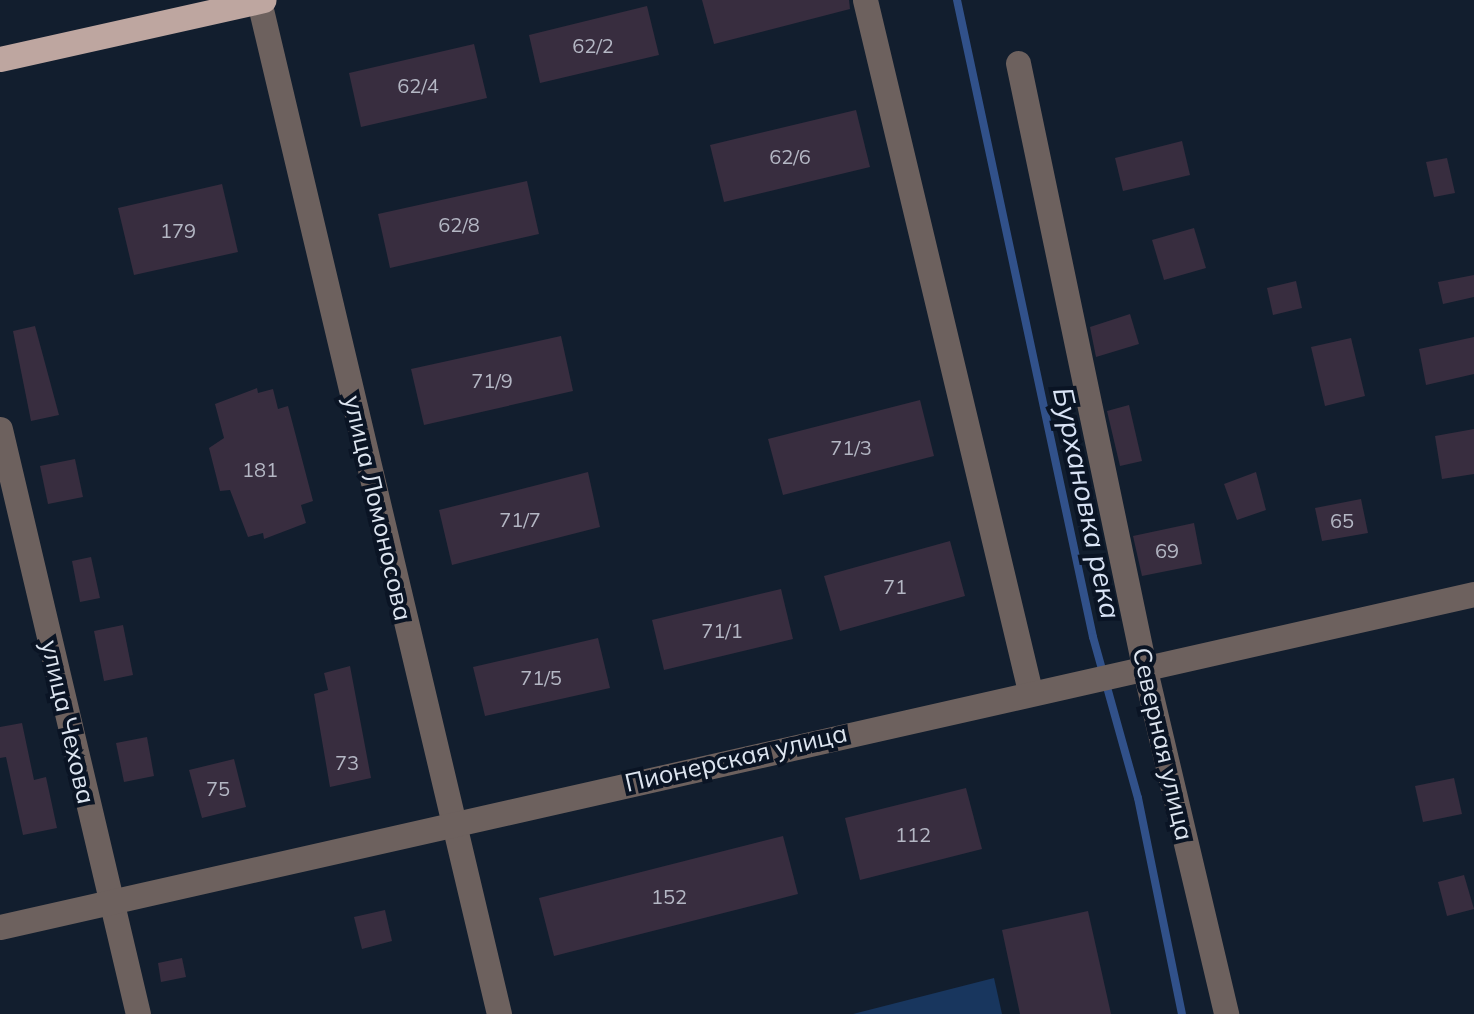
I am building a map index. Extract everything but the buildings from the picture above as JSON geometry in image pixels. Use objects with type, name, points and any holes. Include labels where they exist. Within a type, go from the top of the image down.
[{"type":"main road","points":[[0,59],[261,0]]},
{"type":"street","name":"улица Ломоносова","points":[[261,0],[499,1014]]},
{"type":"street","points":[[865,0],[1030,691]]},
{"type":"street","name":"Северная улица","points":[[1018,63],[1144,666],[1226,1014]]},
{"type":"street","name":"улица Чехова","points":[[0,429],[138,1014]]},
{"type":"street","name":"Пионерская улица","points":[[0,926],[1474,594]]},
{"type":"shaded area","points":[[994,978],[1002,1014],[853,1014]]},
{"type":"waterway","name":"Бурхановка река","points":[[957,0],[1093,637],[1138,798],[1182,1014]]}]
